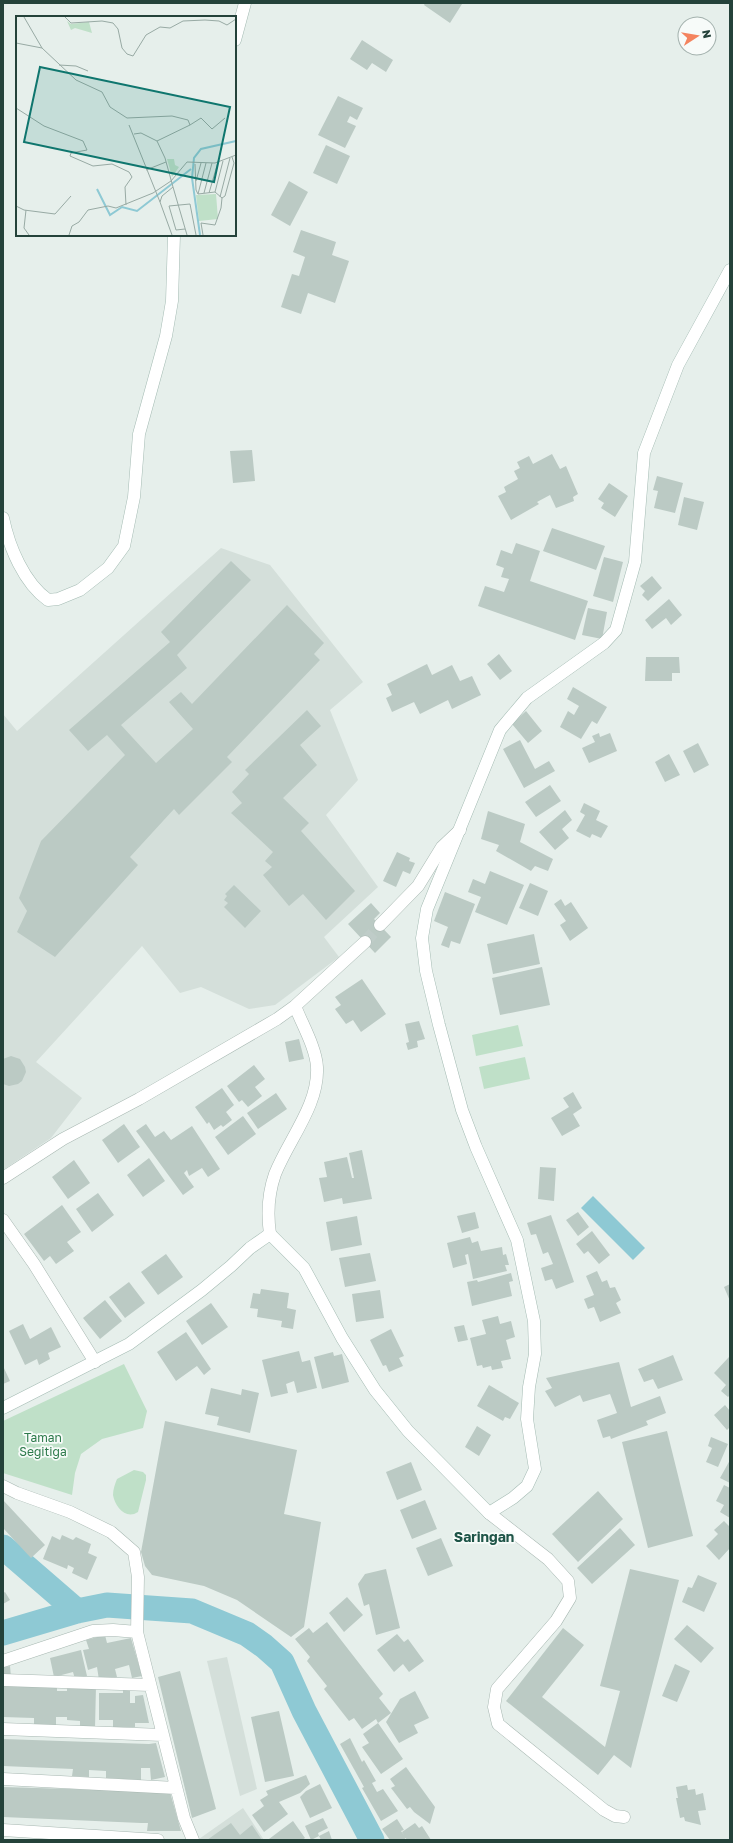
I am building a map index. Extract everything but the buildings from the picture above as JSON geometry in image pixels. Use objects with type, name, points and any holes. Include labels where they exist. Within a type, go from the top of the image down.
[{"type":"street","points":[[236,37],[246,3]]},
{"type":"street","points":[[3,518],[12,548],[25,572],[37,593],[48,600],[58,599],[80,590],[108,568],[124,546],[134,497],[139,434],[166,336],[170,308],[174,236]]},
{"type":"street","points":[[489,1513],[513,1498],[527,1486],[535,1469],[527,1419],[529,1387],[535,1354],[534,1321],[517,1240],[476,1147],[462,1110],[426,971],[422,938],[427,909],[500,730],[527,698],[604,643],[616,630],[635,562],[644,453],[678,365],[730,270]]},
{"type":"street","points":[[380,925],[418,886],[442,847],[460,830]]},
{"type":"street","points":[[3,1178],[63,1139],[139,1099],[295,1006],[365,942]]},
{"type":"street","points":[[295,1006],[312,1046],[317,1066],[313,1099],[275,1174],[267,1211],[270,1234],[304,1268],[342,1338],[375,1390],[408,1431],[489,1513],[520,1536],[553,1565],[568,1581],[570,1598],[556,1621],[497,1689],[494,1707],[498,1724],[604,1810],[615,1816],[624,1817]]},
{"type":"street","points":[[3,1220],[34,1264],[95,1362]]},
{"type":"street","points":[[3,1408],[129,1344],[202,1290],[250,1248],[270,1234]]},
{"type":"street","points":[[3,1486],[16,1493],[70,1512],[111,1532],[134,1552],[138,1577],[137,1627],[150,1685],[184,1818],[194,1840]]},
{"type":"street","points":[[3,1661],[93,1631],[137,1627]]},
{"type":"street","points":[[3,1680],[150,1685]]},
{"type":"street","points":[[3,1729],[163,1735]]},
{"type":"street","points":[[3,1779],[176,1788]]},
{"type":"street","points":[[3,1830],[158,1840]]},
{"type":"shaded area","points":[[221,548],[270,565],[363,682],[330,710],[358,780],[326,815],[378,887],[324,937],[339,957],[275,1005],[249,1009],[201,987],[180,993],[142,946],[36,1062],[82,1098],[51,1138],[3,1170],[3,714],[17,731]]},
{"type":"shaded area","points":[[227,1657],[257,1789],[240,1796],[207,1661]]},
{"type":"shaded area","points":[[243,1808],[264,1840],[199,1839]]},
{"type":"green space","points":[[518,1025],[523,1046],[476,1056],[472,1035]]},
{"type":"green space","points":[[525,1057],[530,1079],[484,1089],[479,1067]]},
{"type":"green space","name":"Taman Segitiga","points":[[124,1364],[147,1411],[143,1428],[102,1439],[81,1454],[75,1473],[72,1495],[3,1473],[3,1421]]},
{"type":"green space","points":[[134,1470],[143,1472],[146,1475],[146,1480],[138,1512],[129,1514],[125,1513],[119,1508],[114,1500],[113,1493],[117,1479]]},
{"type":"water","points":[[593,1196],[645,1248],[633,1260],[581,1208]]},
{"type":"waterway","points":[[3,1547],[77,1611]]},
{"type":"waterway","points":[[3,1633],[77,1611],[107,1605],[192,1611],[247,1634],[264,1646],[282,1662],[304,1711],[372,1840]]},
{"type":"tunnel","points":[[365,942],[380,925]]},
{"type":"district","name":"Saringan","points":[[484,1537]]}]
